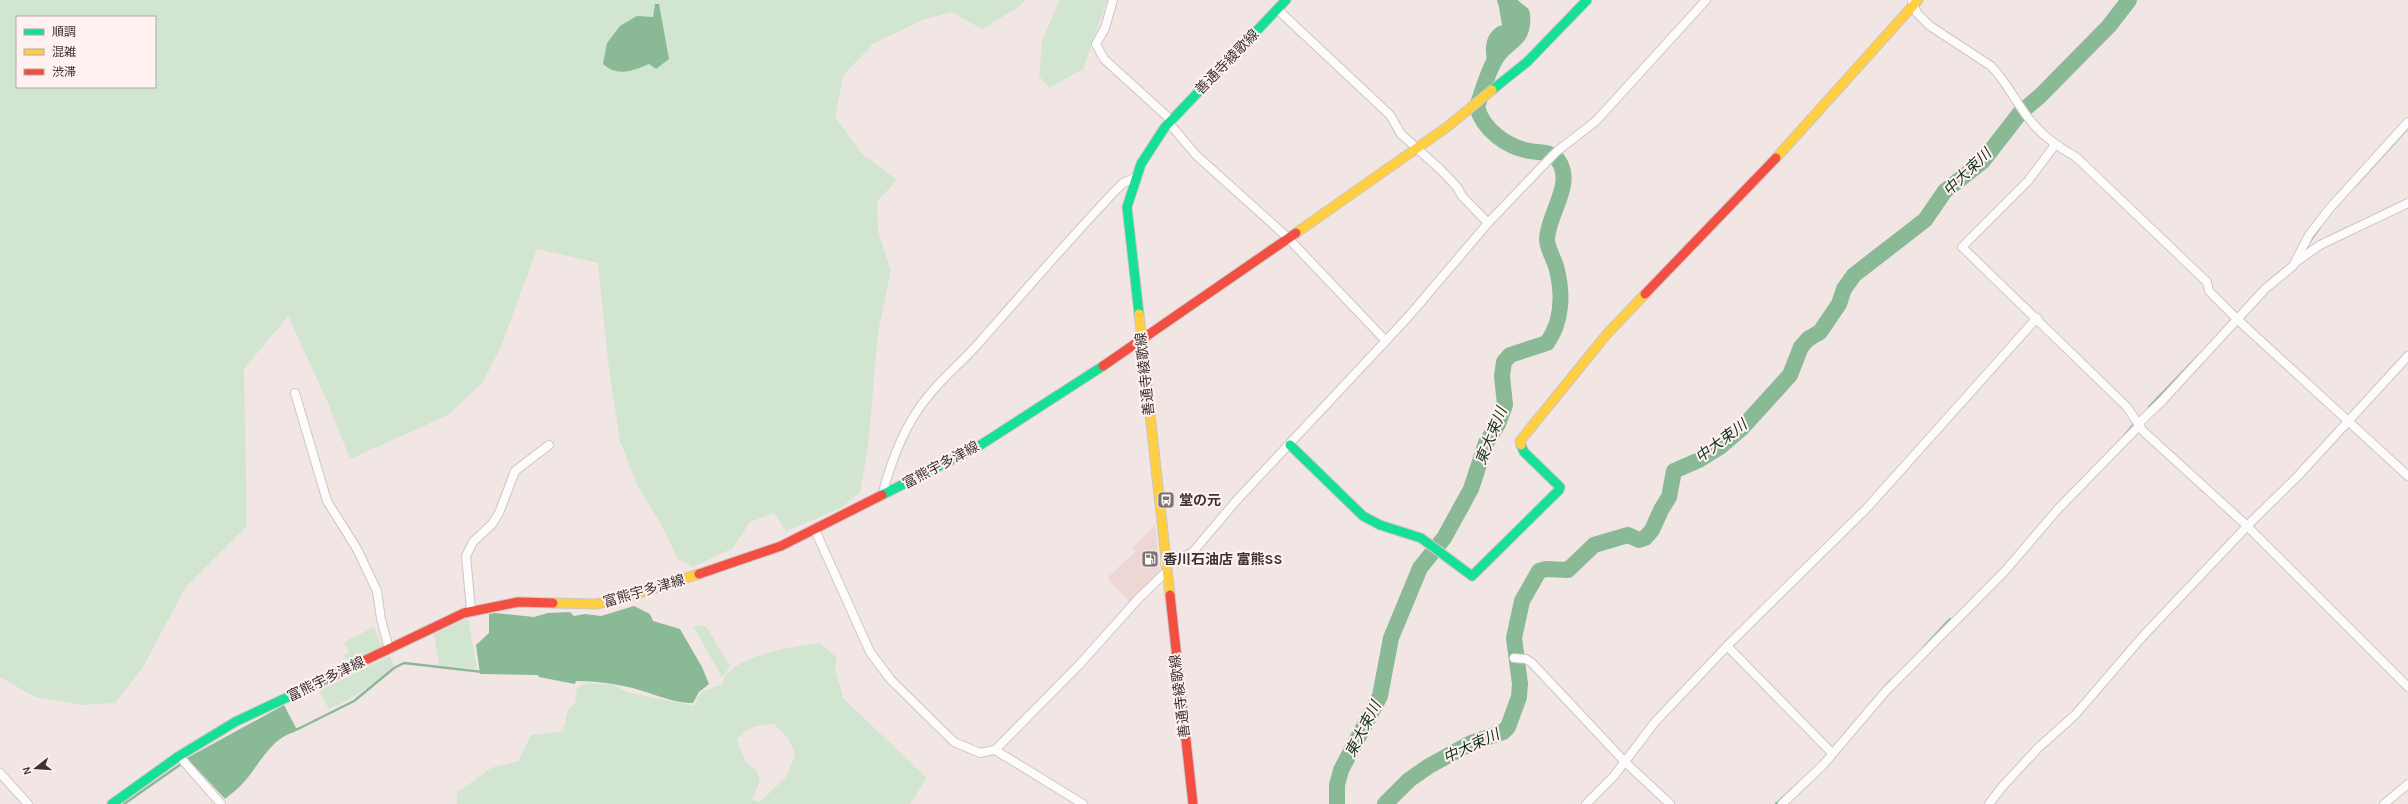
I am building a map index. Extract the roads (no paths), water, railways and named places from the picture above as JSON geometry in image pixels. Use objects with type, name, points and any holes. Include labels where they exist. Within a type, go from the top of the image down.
[{"type":"main road","name":"善通寺綾歌線","points":[[1193,804],[1165,568],[1127,207],[1134,178],[1141,159],[1170,122],[1286,0]]},
{"type":"main road","name":"富熊宇多津線","points":[[112,804],[182,760],[235,722],[471,610],[518,602],[578,605],[596,604],[624,598],[738,562],[781,546],[815,530],[979,446],[1142,340],[1287,237],[1416,149],[1469,110],[1527,62],[1587,0]]},
{"type":"main road","points":[[1290,445],[1363,516],[1380,525],[1421,538],[1441,551],[1472,576],[1559,490],[1560,487],[1524,452],[1520,441],[1607,334],[1783,151],[1914,2]]},
{"type":"street","points":[[1113,0],[1105,28],[1096,44],[1104,59],[1170,122],[1196,155],[1287,237],[1386,341]]},
{"type":"street","points":[[815,530],[866,646],[891,680],[954,742],[980,753],[995,750],[1079,666],[1165,568],[1192,553],[1386,341],[1488,223],[1556,152],[1596,121],[1706,0]]},
{"type":"street","points":[[1914,2],[1917,13],[1930,26],[1991,66],[2025,112],[2055,145],[2081,162],[2207,282],[2209,291],[2236,318],[2408,476]]},
{"type":"street","points":[[1277,9],[1390,115],[1401,134],[1441,170],[1457,187],[1462,196],[1488,223]]},
{"type":"street","points":[[2292,266],[2309,235],[2330,208],[2408,122]]},
{"type":"street","points":[[2055,145],[2028,181],[1962,247],[2127,406],[2143,431],[2247,527],[2408,687]]},
{"type":"street","points":[[882,496],[891,461],[910,422],[929,395],[985,337],[1025,289],[1123,183],[1134,178]]},
{"type":"street","points":[[1782,804],[1823,765],[1831,752],[1885,692],[2004,571],[2063,504],[2082,484],[2089,479],[2236,318],[2265,289],[2320,245],[2408,203]]},
{"type":"street","points":[[1586,804],[1625,762],[1655,722],[1727,646],[1867,508],[2037,318]]},
{"type":"street","points":[[1989,804],[2002,787],[2038,748],[2075,716],[2143,636],[2297,477],[2408,356]]},
{"type":"street","points":[[295,394],[327,501],[370,572],[377,591],[381,619],[389,649]]},
{"type":"street","points":[[471,610],[466,556],[473,542],[492,524],[499,513],[515,471],[549,445]]},
{"type":"street","points":[[1727,646],[1831,752]]},
{"type":"street","points":[[1516,658],[1532,663],[1625,762],[1670,804]]},
{"type":"street","points":[[995,750],[1083,804]]},
{"type":"street","points":[[182,760],[221,804]]},
{"type":"street","points":[[0,773],[28,804]]},
{"type":"street","points":[[2384,804],[2408,784]]},
{"type":"waterway","name":"東大束川","points":[[1337,804],[1337,785],[1341,770],[1380,696],[1391,638],[1420,568],[1444,538],[1471,489],[1486,443],[1498,424],[1505,405],[1502,376],[1504,362],[1510,355],[1547,343],[1556,326],[1560,308],[1559,279],[1556,266],[1548,247],[1547,239],[1548,229],[1562,189],[1564,179],[1562,169],[1558,160],[1552,155],[1521,149],[1497,136],[1485,123],[1477,107],[1492,65],[1499,53],[1514,40],[1521,31],[1522,14],[1505,0]]},
{"type":"waterway","name":"中大束川","points":[[1385,804],[1409,780],[1429,766],[1471,743],[1503,732],[1508,727],[1519,697],[1520,684],[1514,638],[1522,601],[1539,571],[1546,569],[1568,570],[1594,545],[1628,535],[1639,540],[1645,538],[1652,530],[1669,497],[1674,471],[1699,460],[1720,447],[1741,429],[1790,375],[1801,347],[1808,339],[1820,332],[1839,304],[1844,289],[1854,275],[1925,220],[1945,191],[1982,162],[2020,113],[2040,96],[2109,26],[2129,0]]},
{"type":"waterway","points":[[1495,59],[1494,49],[1496,39],[1501,34],[1511,30],[1506,1]]},
{"type":"waterway","points":[[2356,185],[2408,128]]},
{"type":"waterway","points":[[2308,244],[2320,227]]},
{"type":"waterway","points":[[2268,282],[2286,267]]},
{"type":"waterway","points":[[2149,407],[2199,355]]},
{"type":"waterway","points":[[2123,437],[2135,423]]},
{"type":"waterway","points":[[1923,648],[1950,619]]},
{"type":"waterway","points":[[293,730],[298,729],[354,701],[394,668],[404,663],[483,672]]},
{"type":"waterway","points":[[1879,694],[1891,680]]},
{"type":"waterway","points":[[124,804],[184,762]]},
{"type":"waterway","points":[[1776,804],[1798,784]]},
{"type":"place","name":"堂の元","points":[[1166,500]]},
{"type":"place","name":"香川石油店 富熊SS","points":[[1150,559]]}]
